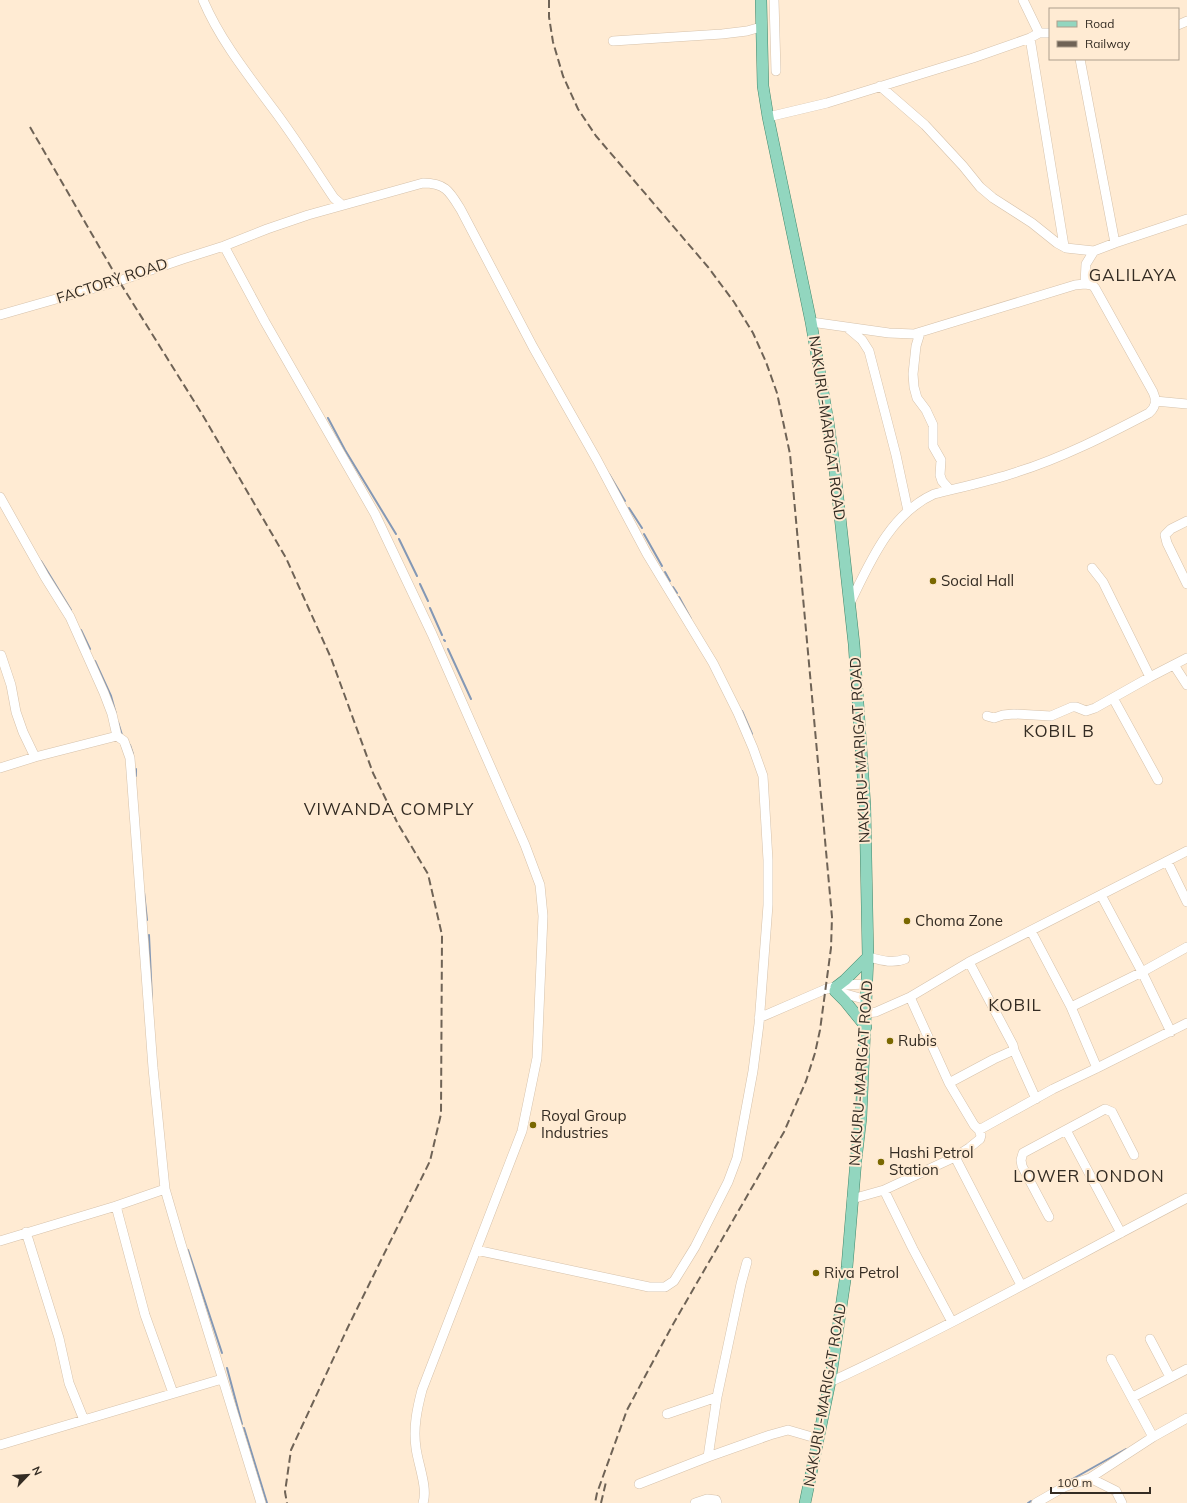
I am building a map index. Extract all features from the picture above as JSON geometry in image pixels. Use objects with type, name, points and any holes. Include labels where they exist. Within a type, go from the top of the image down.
[{"type":"main road","name":"NAKURU-MARIGAT ROAD","points":[[761,0],[763,86],[820,370],[835,471],[855,652],[865,806],[868,957],[861,1118],[852,1199],[847,1267],[830,1382],[805,1503]]},
{"type":"main road","points":[[866,1027],[834,989],[868,957]]},
{"type":"street","points":[[203,0],[208,12],[232,52],[291,134],[334,198],[342,205]]},
{"type":"street","points":[[774,0],[776,71]]},
{"type":"street","points":[[1023,0],[1039,33]]},
{"type":"street","points":[[613,41],[722,34],[747,31],[761,27]]},
{"type":"street","points":[[768,117],[827,103],[973,58],[1030,38],[1039,33],[1049,33]]},
{"type":"street","points":[[1030,38],[1064,246]]},
{"type":"street","points":[[1080,60],[1115,243]]},
{"type":"street","points":[[880,86],[925,125],[985,191],[1011,210],[1032,222],[1057,243],[1079,250],[1094,251],[1187,219]]},
{"type":"street","name":"FACTORY ROAD","points":[[0,315],[119,281],[183,258],[224,246],[267,228],[342,205],[423,183],[435,183],[445,188],[452,195],[533,347],[594,453],[647,554],[713,663],[738,713],[763,776],[768,838],[769,891],[759,1018],[753,1071],[736,1158],[728,1182],[695,1247],[672,1283],[665,1287],[659,1288],[636,1285],[476,1250]]},
{"type":"street","points":[[224,246],[264,322],[375,514],[435,641],[525,845],[540,885],[543,916],[537,1058],[522,1132],[422,1390],[417,1407],[415,1427],[416,1447],[424,1491],[423,1503]]},
{"type":"street","points":[[1085,284],[1086,264],[1094,251]]},
{"type":"street","points":[[811,322],[889,333],[914,334],[1075,285],[1092,285],[1098,293],[1153,392],[1156,401],[1153,410],[1148,413],[1112,433],[1068,452],[1018,472],[934,494],[925,498],[908,511],[882,542],[850,603]]},
{"type":"street","points":[[847,327],[862,340],[869,351],[896,455],[908,511]]},
{"type":"street","points":[[920,333],[916,346],[912,374],[914,387],[917,398],[926,410],[934,428],[933,446],[941,460],[940,474],[942,481],[950,490]]},
{"type":"street","points":[[1156,401],[1187,404]]},
{"type":"street","points":[[0,497],[45,577],[70,617],[104,693],[112,714],[117,736],[124,742],[130,758],[153,1068],[165,1189],[180,1244],[261,1503]]},
{"type":"street","points":[[1187,521],[1171,529],[1166,535],[1167,543],[1187,584]]},
{"type":"street","points":[[1092,568],[1103,582],[1150,677]]},
{"type":"street","points":[[1,655],[11,685],[16,712],[23,732],[35,757]]},
{"type":"street","points":[[987,716],[994,718],[1014,714],[1051,716],[1072,707],[1086,711],[1095,708],[1187,658]]},
{"type":"street","points":[[1174,665],[1187,685]]},
{"type":"street","points":[[1113,698],[1158,780]]},
{"type":"street","points":[[0,768],[35,757],[117,736]]},
{"type":"street","points":[[866,1013],[876,1012],[910,997],[969,962],[1187,850]]},
{"type":"street","points":[[1167,861],[1187,902]]},
{"type":"street","points":[[1101,895],[1142,972],[1171,1032]]},
{"type":"street","points":[[1031,931],[1071,1007],[1097,1068]]},
{"type":"street","points":[[1071,1007],[1142,972],[1187,947]]},
{"type":"street","points":[[868,957],[893,962],[898,962],[905,959]]},
{"type":"street","points":[[969,962],[1013,1045],[1036,1099]]},
{"type":"street","points":[[759,1018],[834,989],[850,984],[867,984]]},
{"type":"street","points":[[834,989],[867,1000]]},
{"type":"street","points":[[852,1199],[884,1190],[955,1157],[980,1139],[981,1135],[979,1130],[971,1120],[949,1083],[910,997]]},
{"type":"street","points":[[979,1130],[1053,1089],[1187,1023]]},
{"type":"street","points":[[949,1083],[994,1058],[1014,1050]]},
{"type":"street","points":[[1048,1217],[1021,1160],[1023,1153],[1101,1111],[1109,1110],[1112,1112],[1134,1155]]},
{"type":"street","points":[[1066,1130],[1121,1233]]},
{"type":"street","points":[[955,1157],[1021,1285]]},
{"type":"street","points":[[0,1241],[116,1206],[165,1189]]},
{"type":"street","points":[[884,1190],[913,1249],[952,1322]]},
{"type":"street","points":[[830,1382],[878,1360],[952,1322],[1187,1198]]},
{"type":"street","points":[[116,1206],[145,1315],[173,1393]]},
{"type":"street","points":[[26,1232],[59,1338],[70,1383],[84,1420]]},
{"type":"street","points":[[708,1457],[717,1397],[747,1262]]},
{"type":"street","points":[[1150,1339],[1170,1377]]},
{"type":"street","points":[[1111,1359],[1133,1396],[1153,1437]]},
{"type":"street","points":[[1133,1396],[1187,1369]]},
{"type":"street","points":[[0,1445],[222,1379]]},
{"type":"street","points":[[666,1414],[717,1397]]},
{"type":"street","points":[[1036,1503],[1064,1488],[1090,1478],[1153,1437],[1187,1418]]},
{"type":"street","points":[[639,1484],[708,1457],[788,1430],[800,1432],[818,1439]]},
{"type":"street","points":[[1090,1478],[1116,1491],[1122,1503]]},
{"type":"street","points":[[695,1503],[710,1498],[716,1500],[717,1503]]},
{"type":"waterway","points":[[328,418],[345,450],[396,534]]},
{"type":"waterway","points":[[609,474],[625,501]]},
{"type":"waterway","points":[[629,508],[642,528]]},
{"type":"waterway","points":[[644,534],[662,566]]},
{"type":"waterway","points":[[399,539],[417,576]]},
{"type":"waterway","points":[[41,561],[71,610]]},
{"type":"waterway","points":[[665,572],[670,581]]},
{"type":"waterway","points":[[420,584],[428,601]]},
{"type":"waterway","points":[[673,587],[677,593]]},
{"type":"waterway","points":[[679,597],[691,619]]},
{"type":"waterway","points":[[430,608],[442,635]]},
{"type":"waterway","points":[[81,630],[90,649]]},
{"type":"waterway","points":[[448,649],[471,699]]},
{"type":"waterway","points":[[95,661],[111,696],[116,714]]},
{"type":"waterway","points":[[742,711],[752,734]]},
{"type":"waterway","points":[[118,722],[122,735]]},
{"type":"waterway","points":[[130,745],[133,754]]},
{"type":"waterway","points":[[136,769],[136,776]]},
{"type":"waterway","points":[[144,892],[147,920]]},
{"type":"waterway","points":[[149,935],[152,1000]]},
{"type":"waterway","points":[[188,1250],[222,1353]]},
{"type":"waterway","points":[[227,1368],[242,1424]]},
{"type":"waterway","points":[[244,1428],[267,1503]]},
{"type":"waterway","points":[[1069,1481],[1126,1449]]},
{"type":"railway","points":[[549,0],[549,17],[553,42],[563,76],[578,109],[596,136],[708,267],[734,302],[753,333],[766,362],[777,393],[790,454],[832,917],[831,948],[820,1030],[815,1053],[806,1081],[784,1132],[672,1326],[627,1410],[597,1493],[595,1503]]},
{"type":"railway","points":[[30,127],[119,281],[202,414],[286,558],[331,658],[373,773],[398,824],[428,874],[442,935],[441,1114],[430,1161],[348,1327],[291,1450],[285,1492],[287,1503]]},
{"type":"railway","points":[[601,1503],[606,1482]]},
{"type":"place","name":"Social Hall","points":[[933,581]]},
{"type":"place","name":"Choma Zone","points":[[907,921]]},
{"type":"place","name":"Rubis","points":[[890,1041]]},
{"type":"place","name":"Royal Group Industries","points":[[533,1125]]},
{"type":"place","name":"Hashi Petrol Station","points":[[881,1162]]},
{"type":"place","name":"Riva Petrol","points":[[816,1273]]},
{"type":"district","name":"GALILAYA","points":[[1133,275]]},
{"type":"district","name":"KOBIL B","points":[[1059,731]]},
{"type":"district","name":"VIWANDA COMPLY","points":[[389,809]]},
{"type":"district","name":"KOBIL","points":[[1015,1005]]},
{"type":"district","name":"LOWER LONDON","points":[[1089,1176]]}]
